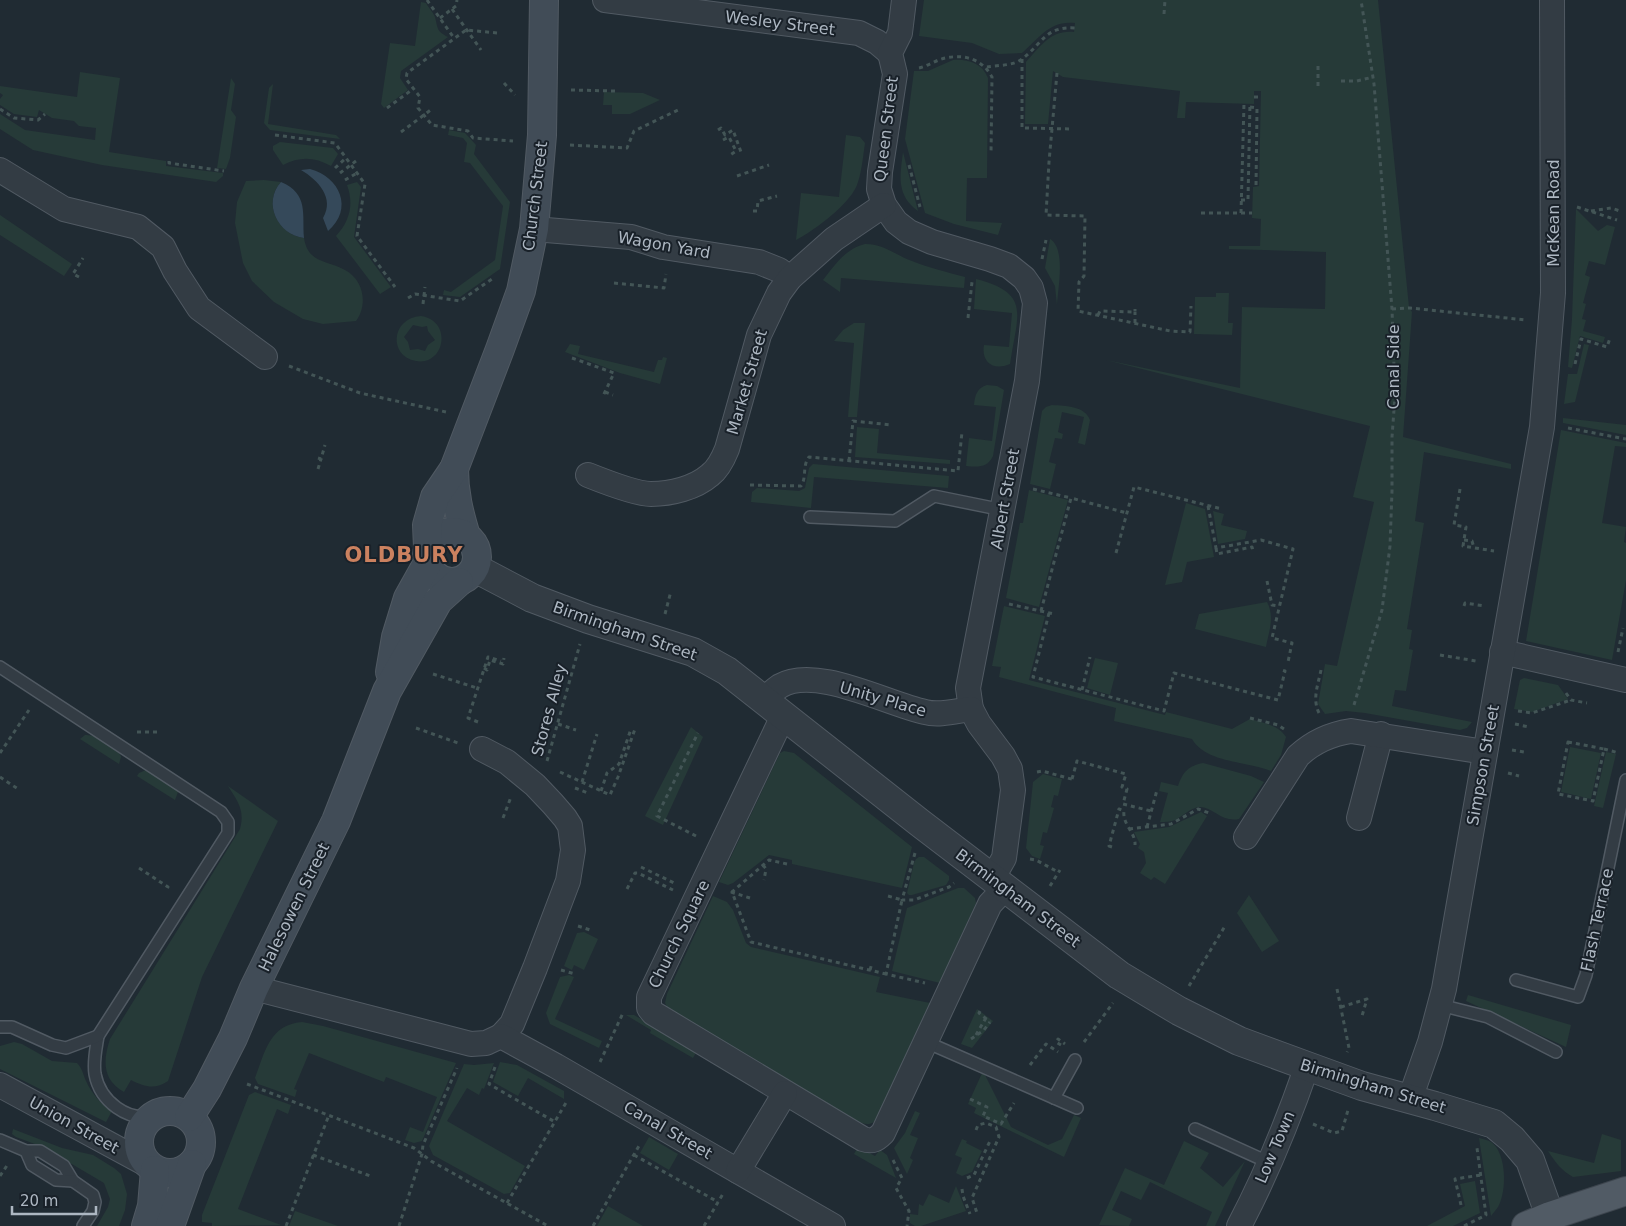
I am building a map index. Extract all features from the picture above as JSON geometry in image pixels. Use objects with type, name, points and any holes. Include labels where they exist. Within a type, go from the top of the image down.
[{"type":"main road","name":"Church Street","points":[[428,556],[427,525],[435,497],[454,469],[521,291],[534,229],[542,135],[544,0]]},
{"type":"main road","name":"Church Street","points":[[454,469],[454,490],[457,507],[466,536],[472,542],[477,554],[467,575]]},
{"type":"main road","points":[[466,536],[460,533],[448,532],[433,540],[428,556],[433,575],[444,582],[467,575]]},
{"type":"main road","name":"Halesowen Street","points":[[387,691],[396,637],[408,598],[428,556]]},
{"type":"main road","name":"Halesowen Street","points":[[188,1117],[207,1088],[233,1038],[254,988],[336,821],[387,691],[438,601],[467,575]]},
{"type":"main road","points":[[146,1226],[152,1206],[151,1167],[139,1148],[138,1140],[146,1121],[155,1115],[169,1111],[180,1112],[188,1117],[198,1129],[201,1142],[199,1153],[192,1164],[170,1226]]},
{"type":"main road","points":[[151,1167],[167,1174],[183,1171],[192,1164]]},
{"type":"main road","points":[[1546,1224],[1626,1191]]},
{"type":"street","name":"Wesley Street","points":[[605,0],[859,34],[877,42],[890,53]]},
{"type":"street","name":"Queen Street","points":[[904,0],[900,32],[890,53],[895,74],[880,172],[879,190],[884,205],[896,222],[909,232],[932,242],[1002,263],[1024,278],[1035,277]]},
{"type":"street","name":"McKean Road","points":[[1552,0],[1552,427]]},
{"type":"street","points":[[0,170],[64,209],[138,227],[162,247],[199,308],[265,357]]},
{"type":"street","name":"Market Street","points":[[588,475],[650,494],[667,493],[687,488],[710,475],[720,464],[727,450],[759,335],[776,299],[785,274],[884,205]]},
{"type":"street","name":"Wagon Yard","points":[[534,229],[630,237],[663,247],[759,262],[785,274]]},
{"type":"street","name":"Albert Street","points":[[971,709],[968,688],[1027,381],[1035,303],[1035,277]]},
{"type":"street","name":"Simpson Street","points":[[1410,1099],[1430,1042],[1444,989],[1502,652],[1552,427]]},
{"type":"street","name":"Birmingham Street","points":[[467,575],[588,619],[693,652],[727,671],[1118,975],[1179,1011],[1239,1041],[1362,1086],[1494,1124],[1512,1139],[1530,1160],[1546,1224]]},
{"type":"street","points":[[1502,652],[1626,680]]},
{"type":"street","name":"Unity Place","points":[[774,707],[780,686],[797,680],[816,680],[869,693],[926,713],[946,713],[971,709]]},
{"type":"street","name":"Church Square","points":[[774,707],[648,1002],[648,1008],[653,1013],[863,1139],[869,1141],[876,1140],[883,1134],[999,884]]},
{"type":"street","points":[[971,709],[979,724],[1003,756],[1010,768],[1013,779],[1004,858],[999,884]]},
{"type":"street","points":[[1246,837],[1303,752],[1308,747],[1335,733],[1351,731],[1381,734],[1485,752]]},
{"type":"street","points":[[1359,818],[1381,734]]},
{"type":"street","points":[[254,988],[471,1044],[486,1043],[501,1036],[512,1024],[535,968],[568,881],[573,850],[570,826],[553,804],[535,785],[507,762],[482,749]]},
{"type":"street","name":"Canal Street","points":[[501,1036],[833,1226]]},
{"type":"street","name":"Low Town","points":[[1239,1226],[1270,1163],[1307,1066]]},
{"type":"street","name":"Union Street","points":[[0,1085],[151,1167]]},
{"type":"street","points":[[737,1171],[786,1093]]},
{"type":"lane","points":[[810,517],[895,521],[934,496],[1003,510]]},
{"type":"lane","points":[[0,667],[221,812],[228,822],[228,833],[98,1036],[94,1058],[96,1075],[100,1088],[107,1099],[123,1112],[146,1118],[155,1115]]},
{"type":"lane","name":"Flash Terrace","points":[[1516,980],[1578,997],[1586,975],[1626,780]]},
{"type":"lane","points":[[1440,1005],[1488,1017],[1556,1052]]},
{"type":"lane","points":[[0,1027],[12,1027],[52,1045],[66,1048],[98,1036]]},
{"type":"lane","points":[[926,1042],[1077,1108]]},
{"type":"lane","points":[[1054,1098],[1075,1060]]},
{"type":"lane","points":[[1194,1129],[1270,1163]]},
{"type":"lane","points":[[0,1140],[26,1151],[40,1151],[64,1166],[73,1181],[93,1195],[95,1202],[93,1211],[83,1226]]},
{"type":"lane","points":[[26,1151],[32,1165],[56,1180],[73,1181]]},
{"type":"path","points":[[427,0],[454,38]]},
{"type":"path","points":[[440,18],[456,6],[456,0]]},
{"type":"path","points":[[1164,0],[1164,14]]},
{"type":"path","name":"Canal Side","points":[[1351,731],[1351,713],[1382,610],[1390,546],[1392,437],[1395,396],[1392,309],[1373,77],[1361,0]]},
{"type":"path","points":[[452,9],[481,50]]},
{"type":"path","points":[[987,67],[1022,59],[1046,35],[1056,29],[1075,28]]},
{"type":"path","points":[[497,32],[466,30],[407,73],[406,79],[420,97],[418,108],[432,125],[468,131],[473,138],[515,142]]},
{"type":"path","points":[[915,68],[922,68],[944,58],[956,57],[974,60],[987,67],[992,77],[991,154]]},
{"type":"path","points":[[1022,59],[1024,127],[1071,129]]},
{"type":"path","points":[[1318,66],[1318,86]]},
{"type":"path","points":[[1057,73],[1046,215],[1085,216],[1084,276],[1079,282],[1078,311],[1170,331],[1190,332],[1191,306]]},
{"type":"path","points":[[1341,81],[1357,81],[1373,77]]},
{"type":"path","points":[[387,108],[413,89]]},
{"type":"path","points":[[570,90],[615,91]]},
{"type":"path","points":[[1254,97],[1261,97]]},
{"type":"path","points":[[1241,213],[1244,103]]},
{"type":"path","points":[[1241,200],[1248,200],[1250,105],[1257,108],[1256,187]]},
{"type":"path","points":[[0,109],[14,118],[22,119],[38,120],[45,114]]},
{"type":"path","points":[[401,132],[432,109]]},
{"type":"path","points":[[573,145],[627,148],[634,131],[680,109]]},
{"type":"path","points":[[718,130],[721,128],[724,135],[733,130],[741,152]]},
{"type":"path","points":[[275,135],[335,143],[365,184],[357,236],[395,287]]},
{"type":"path","points":[[723,140],[729,138],[736,151],[730,155]]},
{"type":"path","points":[[1243,148],[1249,148]]},
{"type":"path","points":[[335,168],[346,158]]},
{"type":"path","points":[[906,158],[921,209]]},
{"type":"path","points":[[169,161],[169,163],[224,171]]},
{"type":"path","points":[[340,173],[356,161]]},
{"type":"path","points":[[737,176],[769,165]]},
{"type":"path","points":[[345,180],[357,173]]},
{"type":"path","points":[[753,211],[757,211],[758,201],[777,196]]},
{"type":"path","points":[[1572,206],[1617,220]]},
{"type":"path","points":[[1589,211],[1610,208],[1620,211]]},
{"type":"path","points":[[1200,213],[1252,213]]},
{"type":"path","points":[[1035,277],[1046,240]]},
{"type":"path","points":[[79,277],[73,274],[83,258]]},
{"type":"path","points":[[614,283],[664,288],[666,266]]},
{"type":"path","points":[[408,298],[415,294],[460,300],[500,274]]},
{"type":"path","points":[[968,318],[972,279]]},
{"type":"path","points":[[423,304],[425,287]]},
{"type":"path","points":[[1392,309],[1410,308],[1532,321]]},
{"type":"path","points":[[1098,315],[1100,311],[1135,310],[1134,323]]},
{"type":"path","points":[[1574,370],[1581,339],[1607,347],[1610,338]]},
{"type":"path","points":[[265,357],[360,393],[473,419]]},
{"type":"path","points":[[572,358],[614,373],[604,394],[613,395]]},
{"type":"path","points":[[849,461],[853,421],[892,425]]},
{"type":"path","points":[[1552,427],[1626,439]]},
{"type":"path","points":[[750,485],[801,486],[804,482],[806,461],[809,458],[958,471],[962,432]]},
{"type":"path","points":[[318,469],[319,459],[325,445]]},
{"type":"path","points":[[1116,553],[1134,487],[1222,510]]},
{"type":"path","points":[[1030,488],[1127,513]]},
{"type":"path","points":[[1460,489],[1454,525],[1466,527],[1463,546],[1498,552]]},
{"type":"path","points":[[1041,611],[1071,498]]},
{"type":"path","points":[[1208,506],[1217,554],[1252,547],[1253,550]]},
{"type":"path","points":[[1216,548],[1261,540],[1293,549],[1272,638],[1292,642],[1288,662]]},
{"type":"path","points":[[1464,540],[1472,541],[1474,548]]},
{"type":"path","points":[[1268,581],[1272,605],[1280,606]]},
{"type":"path","points":[[664,616],[671,590]]},
{"type":"path","points":[[1464,606],[1465,603],[1477,605]]},
{"type":"path","points":[[1012,605],[1054,614]]},
{"type":"path","points":[[1049,613],[1033,677],[1164,711],[1174,673],[1278,700],[1285,671],[1282,670]]},
{"type":"path","points":[[1618,653],[1622,628]]},
{"type":"path","name":"Stores Alley","points":[[546,766],[580,644]]},
{"type":"path","points":[[1440,655],[1477,661]]},
{"type":"path","points":[[481,724],[468,718],[486,669],[488,657],[503,660]]},
{"type":"path","points":[[1082,690],[1090,657]]},
{"type":"path","points":[[1321,670],[1315,696],[1315,705],[1324,720]]},
{"type":"path","points":[[433,674],[478,688]]},
{"type":"path","points":[[1510,710],[1532,713],[1571,700]]},
{"type":"path","points":[[0,753],[30,708]]},
{"type":"path","points":[[1250,718],[1278,725],[1290,734]]},
{"type":"path","points":[[558,724],[576,730]]},
{"type":"path","points":[[560,772],[610,795],[618,778],[632,729],[619,764],[607,773],[601,790]]},
{"type":"path","points":[[698,733],[657,816],[704,840]]},
{"type":"path","points":[[582,782],[597,734]]},
{"type":"path","points":[[1604,749],[1593,801],[1558,794],[1568,742],[1579,742],[1619,753]]},
{"type":"path","points":[[1035,772],[1042,771],[1073,779],[1077,761],[1126,774],[1122,787],[1127,789],[1123,804],[1151,811]]},
{"type":"path","name":"Stores Alley","points":[[553,769],[560,772],[556,779]]},
{"type":"path","points":[[0,777],[18,789]]},
{"type":"path","points":[[572,786],[588,793]]},
{"type":"path","points":[[1147,827],[1157,790]]},
{"type":"path","points":[[1112,847],[1109,846],[1119,809],[1124,811],[1123,815],[1128,829],[1135,840],[1134,845]]},
{"type":"path","points":[[1128,829],[1171,824],[1198,809],[1212,814]]},
{"type":"path","points":[[886,974],[913,857],[919,846]]},
{"type":"path","points":[[1029,859],[1036,860],[1059,871],[1050,887]]},
{"type":"path","points":[[732,892],[769,860],[787,864]]},
{"type":"path","points":[[764,865],[766,869],[764,880]]},
{"type":"path","points":[[641,867],[680,886]]},
{"type":"path","points":[[139,868],[168,887]]},
{"type":"path","points":[[627,889],[635,873],[638,873],[677,892]]},
{"type":"path","points":[[888,896],[902,900],[914,900],[949,887],[960,878]]},
{"type":"path","points":[[723,890],[750,898]]},
{"type":"path","points":[[732,892],[751,942],[932,985]]},
{"type":"path","points":[[576,926],[590,930]]},
{"type":"path","points":[[1188,989],[1225,926]]},
{"type":"path","points":[[870,970],[872,963]]},
{"type":"path","points":[[559,970],[575,974]]},
{"type":"path","points":[[1338,989],[1349,1048],[1346,1056]]},
{"type":"path","points":[[1341,1008],[1367,999],[1362,1016]]},
{"type":"path","points":[[1075,1060],[1076,1052],[1115,1001]]},
{"type":"path","points":[[596,1069],[623,1013],[629,1011]]},
{"type":"path","points":[[980,1011],[979,1013],[990,1022],[984,1030]]},
{"type":"path","points":[[975,1036],[987,1016]]},
{"type":"path","points":[[1017,1082],[1046,1044],[1063,1055]]},
{"type":"path","points":[[497,1062],[489,1084],[555,1122]]},
{"type":"path","points":[[400,1226],[423,1145],[458,1067]]},
{"type":"path","points":[[247,1084],[414,1148],[548,1226]]},
{"type":"path","points":[[507,1203],[569,1098]]},
{"type":"path","points":[[970,1099],[987,1107],[983,1116],[1001,1124],[1014,1103]]},
{"type":"path","points":[[1305,1121],[1334,1134],[1342,1131],[1350,1104]]},
{"type":"path","points":[[286,1226],[329,1115]]},
{"type":"path","points":[[976,1130],[978,1125],[986,1123],[996,1127],[999,1137],[972,1198],[977,1213]]},
{"type":"path","points":[[594,1226],[643,1138]]},
{"type":"path","points":[[1464,1226],[1486,1215],[1476,1140]]},
{"type":"path","points":[[967,1178],[974,1175],[988,1141],[996,1144]]},
{"type":"path","points":[[889,1152],[902,1178],[896,1188],[909,1211],[907,1226]]},
{"type":"path","points":[[313,1155],[373,1177]]},
{"type":"path","points":[[634,1155],[718,1202]]},
{"type":"path","points":[[0,1176],[8,1164]]},
{"type":"path","points":[[704,1226],[737,1171]]},
{"type":"path","points":[[1461,1205],[1455,1179],[1481,1175]]},
{"type":"path","points":[[962,1189],[970,1214]]},
{"type":"green space","points":[[924,0],[1378,0],[1409,307],[1412,312],[1403,437],[1511,464],[1511,469],[1424,452],[1415,521],[1424,523],[1407,629],[1412,630],[1409,649],[1413,650],[1406,691],[1395,690],[1392,706],[1472,722],[1467,728],[1460,730],[1346,711],[1325,714],[1318,704],[1325,664],[1337,666],[1374,502],[1353,497],[1370,426],[1106,360],[1240,388],[1242,307],[1325,309],[1326,252],[1229,249],[1229,246],[1260,246],[1261,219],[1252,218],[1253,187],[1259,186],[1261,91],[1254,91],[1254,104],[1186,102],[1185,118],[1177,118],[1180,91],[1063,77],[1053,71],[1048,124],[1025,124],[1026,62],[1052,36],[1074,32],[1075,23],[1059,24],[1052,27],[1022,53],[999,54],[972,43],[919,36]]},
{"type":"green space","points":[[421,2],[426,3],[434,15],[439,31],[448,37],[401,71],[400,78],[408,90],[384,108],[381,104],[390,43],[415,46]]},
{"type":"green space","points":[[953,60],[964,60],[978,65],[988,78],[987,178],[967,178],[966,221],[1002,223],[998,235],[954,224],[925,213],[905,139],[914,71],[928,71]]},
{"type":"green space","points":[[80,72],[120,78],[109,152],[166,161],[166,166],[223,173],[223,176],[216,182],[102,165],[33,150],[0,129],[0,114],[25,130],[95,140],[96,128],[79,126],[74,121],[52,118],[39,110],[37,117],[14,114],[0,105],[0,99],[3,95],[0,93],[0,86],[77,97]]},
{"type":"green space","points":[[231,78],[235,84],[231,110],[236,117],[230,158],[226,169],[217,168]]},
{"type":"green space","points":[[273,84],[268,124],[336,135],[340,139],[270,130],[264,123],[269,88]]},
{"type":"green space","points":[[604,92],[643,93],[660,100],[630,114],[612,114],[612,105],[603,105]]},
{"type":"green space","points":[[449,130],[465,133],[476,145],[474,154],[510,202],[500,269],[460,297],[443,295],[444,290],[451,292],[495,260],[503,206],[470,163],[464,162],[467,143],[463,138],[448,135]]},
{"type":"green space","points":[[846,135],[860,137],[865,143],[855,190],[832,215],[796,240],[801,193],[839,197]]},
{"type":"green space","points":[[280,142],[333,148],[338,154],[331,166],[313,159],[295,160],[283,165],[273,150],[273,146]]},
{"type":"green space","points":[[903,152],[918,211],[911,205],[903,192],[901,169]]},
{"type":"green space","points":[[264,180],[281,182],[275,190],[273,199],[273,208],[280,224],[295,236],[304,238],[306,246],[314,257],[345,270],[351,274],[360,286],[363,300],[360,315],[356,321],[323,324],[303,319],[274,302],[252,281],[243,263],[235,223],[237,202],[246,181]]},
{"type":"green space","points":[[357,182],[361,187],[354,237],[391,287],[380,294],[336,236],[345,224],[349,212],[350,199],[347,185]]},
{"type":"green space","points":[[1576,209],[1598,231],[1607,225],[1615,227],[1605,265],[1589,261],[1585,275],[1590,277],[1583,303],[1586,304],[1582,319],[1586,320],[1583,331],[1605,337],[1603,343],[1580,336],[1572,368],[1568,367],[1572,319]]},
{"type":"green space","points":[[0,215],[72,264],[64,276],[0,235]]},
{"type":"green space","points":[[1050,239],[1055,244],[1060,259],[1057,305],[1055,286],[1045,268]]},
{"type":"green space","points":[[865,244],[872,244],[906,259],[965,277],[964,288],[841,278],[840,292],[823,280],[836,263],[846,254]]},
{"type":"green space","points":[[976,279],[1005,291],[1013,298],[1017,317],[1010,364],[999,367],[990,364],[985,357],[984,345],[1009,347],[1012,313],[974,309]]},
{"type":"green space","points":[[1216,293],[1229,293],[1228,323],[1233,323],[1232,335],[1194,334],[1195,297],[1216,297]]},
{"type":"green space","points":[[421,316],[431,320],[438,326],[441,334],[439,350],[434,357],[426,361],[416,361],[407,358],[397,345],[399,330],[411,318]],"holes":[[[413,325],[427,326],[428,331],[435,340],[428,345],[425,351],[418,349],[410,350],[408,342],[404,337]]]},
{"type":"green space","points":[[854,323],[865,323],[857,417],[848,417],[854,343],[834,341],[843,330]]},
{"type":"green space","points":[[570,344],[580,346],[578,354],[654,372],[658,360],[662,360],[663,357],[667,358],[660,384],[620,373],[565,352]]},
{"type":"green space","points":[[1584,344],[1589,345],[1575,402],[1564,404],[1568,374],[1577,374]]},
{"type":"green space","points":[[987,385],[997,386],[1004,390],[993,456],[985,465],[966,466],[969,438],[992,441],[996,407],[974,405],[977,392]]},
{"type":"green space","points":[[1052,405],[1069,406],[1079,409],[1088,415],[1090,420],[1085,445],[1078,443],[1084,417],[1062,412],[1058,432],[1063,434],[1062,439],[1055,438],[1049,462],[1056,464],[1050,489],[1030,484],[1042,411]]},
{"type":"green space","points":[[1563,418],[1626,425],[1626,435],[1563,423]]},
{"type":"green space","points":[[857,427],[879,429],[877,453],[950,460],[950,464],[855,457]]},
{"type":"green space","points":[[1561,430],[1626,443],[1626,447],[1615,446],[1602,523],[1626,527],[1624,542],[1626,543],[1626,580],[1612,660],[1526,641]]},
{"type":"green space","points":[[813,464],[949,476],[948,488],[814,477],[811,508],[751,502],[752,492],[757,488],[799,491],[805,488],[809,468]]},
{"type":"green space","points":[[1029,490],[1068,500],[1039,607],[1006,598],[1020,523],[1023,523]]},
{"type":"green space","points":[[1186,503],[1205,509],[1214,557],[1187,562],[1182,582],[1165,585]]},
{"type":"green space","points":[[1213,511],[1224,514],[1221,525],[1247,531],[1245,539],[1218,544]]},
{"type":"green space","points":[[1267,602],[1271,619],[1266,647],[1195,629],[1199,614]]},
{"type":"green space","points":[[1004,606],[1045,616],[1029,680],[1165,715],[1166,712],[1232,729],[1250,719],[1265,723],[1275,727],[1286,737],[1281,755],[1271,771],[1227,760],[1207,753],[1198,747],[1192,739],[1114,721],[1116,708],[999,677],[1001,667],[992,666]]},
{"type":"green space","points":[[1095,658],[1118,663],[1110,695],[1087,688]]},
{"type":"green space","points":[[1524,678],[1558,685],[1568,699],[1532,712],[1514,709],[1520,680]]},
{"type":"green space","points":[[691,727],[703,737],[663,825],[645,816]]},
{"type":"green space","points":[[85,735],[95,736],[116,749],[121,757],[119,764],[80,739]]},
{"type":"green space","points":[[1570,747],[1601,753],[1591,799],[1561,792]]},
{"type":"green space","points":[[784,751],[794,753],[912,847],[902,888],[792,864],[792,860],[769,855],[733,883],[728,885],[719,882],[780,753]]},
{"type":"green space","points":[[1606,752],[1616,754],[1603,808],[1594,806]]},
{"type":"green space","points":[[1203,763],[1251,776],[1264,782],[1239,819],[1227,819],[1204,807],[1199,807],[1190,810],[1175,820],[1160,822],[1168,793],[1159,791],[1161,782],[1178,786],[1187,770]]},
{"type":"green space","points":[[146,770],[177,789],[178,792],[175,800],[137,776]]},
{"type":"green space","points":[[1043,774],[1062,779],[1058,796],[1054,795],[1051,807],[1054,808],[1047,833],[1043,832],[1040,845],[1044,846],[1040,859],[1032,856],[1026,848],[1033,782]]},
{"type":"green space","points":[[228,786],[278,821],[202,977],[168,1081],[159,1086],[150,1086],[131,1080],[124,1092],[112,1082],[106,1069],[106,1054],[110,1039],[240,829],[241,811]]},
{"type":"green space","points":[[1201,812],[1207,816],[1165,884],[1154,877],[1151,880],[1140,873],[1146,863],[1144,852],[1138,848],[1140,844],[1134,832],[1169,827]]},
{"type":"green space","points":[[919,857],[924,857],[949,876],[949,880],[946,885],[909,895],[907,893],[914,863]]},
{"type":"green space","points":[[958,888],[964,888],[975,898],[976,903],[940,983],[892,971],[907,908]]},
{"type":"green space","points":[[1249,895],[1279,941],[1262,952],[1237,913]]},
{"type":"green space","points":[[713,896],[727,902],[733,910],[746,943],[751,947],[880,977],[876,992],[930,1003],[875,1121],[871,1124],[857,1121],[667,1007],[665,1003],[667,994]]},
{"type":"green space","points":[[584,932],[598,939],[584,970],[574,965],[572,970],[564,966],[577,933]]},
{"type":"green space","points":[[569,975],[574,977],[555,1019],[602,1041],[599,1048],[550,1024],[546,1013],[560,977]]},
{"type":"green space","points":[[1468,995],[1571,1025],[1566,1047],[1466,1001]]},
{"type":"green space","points":[[977,1009],[993,1021],[972,1048],[961,1044]]},
{"type":"green space","points":[[626,1015],[634,1015],[697,1051],[693,1058],[650,1033],[651,1030]]},
{"type":"green space","points":[[302,1022],[323,1026],[456,1063],[422,1141],[414,1143],[405,1140],[410,1127],[423,1132],[437,1097],[386,1077],[384,1082],[309,1053],[294,1089],[297,1090],[295,1097],[258,1084],[255,1078],[270,1041],[282,1028]]},
{"type":"green space","points":[[14,1042],[22,1044],[52,1061],[77,1063],[94,1094],[112,1111],[106,1122],[0,1069],[0,1046]]},
{"type":"green space","points":[[500,1062],[517,1065],[564,1091],[564,1099],[528,1078],[518,1096],[493,1082]]},
{"type":"green space","points":[[494,1063],[484,1089],[482,1088],[479,1095],[467,1088],[447,1121],[525,1166],[510,1193],[504,1194],[433,1155],[429,1146],[464,1064]]},
{"type":"green space","points":[[983,1071],[1011,1127],[1048,1145],[1062,1139],[1074,1115],[1081,1118],[1064,1157],[974,1113],[976,1108],[968,1104]]},
{"type":"green space","points":[[255,1092],[291,1105],[288,1114],[277,1109],[238,1209],[281,1225],[212,1226],[212,1223],[202,1222],[202,1215],[249,1095]]},
{"type":"green space","points":[[915,1111],[920,1113],[910,1135],[918,1138],[910,1158],[913,1160],[907,1174],[894,1148],[905,1133]]},
{"type":"green space","points":[[13,1129],[62,1148],[93,1155],[121,1174],[127,1194],[125,1210],[119,1226],[97,1226],[108,1207],[110,1199],[104,1183],[43,1147],[16,1137],[12,1134]]},
{"type":"green space","points":[[1602,1134],[1621,1140],[1621,1171],[1573,1177],[1559,1166],[1548,1151],[1594,1163]]},
{"type":"green space","points":[[649,1137],[678,1154],[669,1170],[640,1153]]},
{"type":"green space","points":[[1479,1138],[1490,1141],[1496,1147],[1503,1163],[1503,1192],[1498,1207],[1491,1216]]},
{"type":"green space","points":[[962,1139],[982,1151],[972,1172],[962,1176],[956,1173],[962,1158],[955,1155]]},
{"type":"green space","points":[[1184,1141],[1209,1153],[1200,1168],[1223,1187],[1245,1161],[1215,1226],[1206,1226],[1212,1212],[1150,1182],[1141,1200],[1121,1191],[1112,1210],[1132,1219],[1129,1226],[1099,1225],[1125,1168],[1164,1185]]},
{"type":"green space","points":[[858,1147],[875,1156],[880,1150],[887,1155],[896,1178],[854,1154]]},
{"type":"green space","points":[[1475,1181],[1480,1213],[1453,1226],[1427,1226],[1465,1206],[1460,1184]]},
{"type":"green space","points":[[956,1186],[966,1211],[921,1226],[915,1226],[910,1223],[910,1214],[918,1215],[919,1204],[923,1206],[929,1194],[949,1203]]},
{"type":"green space","points":[[608,1206],[643,1226],[597,1226]]},
{"type":"green space","points":[[295,1211],[301,1213],[338,1226],[289,1226]]},
{"type":"water","points":[[310,169],[329,179],[336,186],[340,195],[342,204],[340,213],[336,222],[328,231],[323,218],[327,203],[323,190],[319,184],[301,170]]},
{"type":"water","points":[[281,182],[296,192],[300,199],[303,213],[304,238],[295,236],[287,231],[276,217],[273,199],[275,190]]},
{"type":"district","name":"OLDBURY","points":[[404,555]]}]
